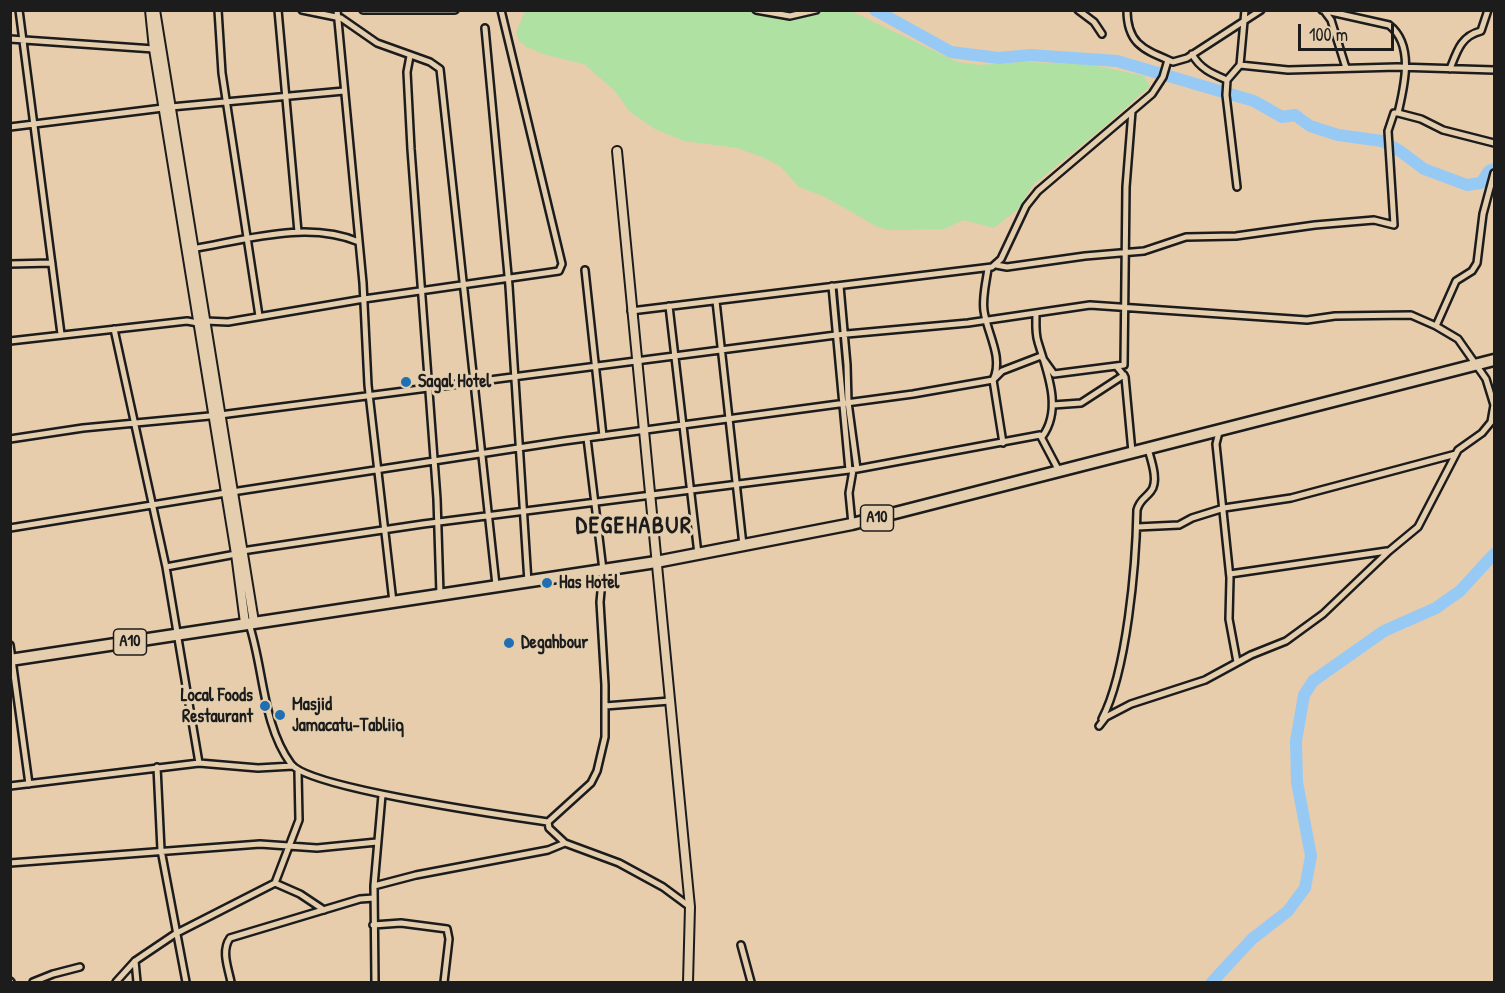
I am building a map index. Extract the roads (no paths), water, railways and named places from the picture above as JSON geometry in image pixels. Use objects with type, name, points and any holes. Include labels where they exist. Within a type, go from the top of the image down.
[{"type":"highway","name":"A10","points":[[11,660],[656,562],[852,524],[1060,473],[1494,360]]},
{"type":"street","points":[[19,10],[61,334]]},
{"type":"street","points":[[150,10],[154,49],[167,107]]},
{"type":"street","points":[[155,10],[167,107],[249,623],[257,648],[269,715],[281,747],[298,771],[382,795],[548,822],[582,793],[597,771],[604,737],[605,706],[600,602],[603,570],[587,438]]},
{"type":"street","points":[[218,10],[227,101],[259,316]]},
{"type":"street","points":[[278,10],[298,232]]},
{"type":"street","points":[[302,10],[337,12],[368,39],[435,64],[441,69],[496,587]]},
{"type":"street","points":[[363,10],[455,10]]},
{"type":"street","points":[[10,341],[187,321],[228,322],[364,298],[508,280],[559,271],[562,264],[501,10]]},
{"type":"street","points":[[756,10],[790,16],[816,10]]},
{"type":"street","points":[[1078,10],[1094,22],[1102,33]]},
{"type":"street","points":[[1127,10],[1130,35],[1137,45],[1173,62],[1192,54],[1261,10]]},
{"type":"street","points":[[1237,186],[1226,95],[1227,80],[1240,65],[1245,10]]},
{"type":"street","points":[[1450,69],[1461,42],[1468,36],[1481,31],[1488,10]]},
{"type":"street","points":[[1324,11],[1389,26],[1398,32],[1407,78],[1398,113]]},
{"type":"street","points":[[1324,11],[1331,20],[1346,68]]},
{"type":"street","points":[[337,12],[364,298],[369,396],[393,602]]},
{"type":"street","points":[[485,28],[508,280],[528,582]]},
{"type":"street","points":[[10,39],[154,49]]},
{"type":"street","points":[[1192,54],[1196,62],[1209,72],[1227,80]]},
{"type":"street","points":[[410,56],[407,72],[420,291],[438,522],[440,596]]},
{"type":"street","points":[[631,311],[988,269],[996,265],[1026,206],[1045,183],[1156,90],[1168,60]]},
{"type":"street","points":[[1240,65],[1259,69],[1406,67],[1494,70]]},
{"type":"street","points":[[10,127],[167,107],[344,91]]},
{"type":"street","points":[[1041,356],[1054,374],[1124,365],[1125,253],[1132,111]]},
{"type":"street","points":[[996,265],[1007,267],[1125,253],[1152,249],[1186,237],[1236,236],[1315,225],[1374,220],[1394,225],[1388,130],[1394,113],[1443,130],[1494,142]]},
{"type":"street","points":[[617,151],[690,907],[688,982]]},
{"type":"street","points":[[1436,326],[1456,281],[1472,271],[1477,263],[1483,214],[1494,173]]},
{"type":"street","points":[[189,249],[298,232],[347,237],[359,242]]},
{"type":"street","points":[[10,264],[52,263]]},
{"type":"street","points":[[988,269],[983,305],[992,335],[997,372],[993,380],[1003,443]]},
{"type":"street","points":[[585,270],[603,436]]},
{"type":"street","points":[[832,286],[839,365],[845,402],[854,435],[853,470],[849,493],[852,524]]},
{"type":"street","points":[[840,286],[847,365],[846,436],[853,470]]},
{"type":"street","points":[[716,301],[743,545]]},
{"type":"street","points":[[10,439],[596,368],[844,334],[986,320],[1090,305],[1307,320],[1335,316],[1411,315],[1458,339],[1492,393],[1493,415],[1482,433],[1463,444],[1456,454],[1424,520],[1309,625],[1286,641],[1237,662],[1205,680],[1131,704],[1106,717],[1099,726],[1114,694],[1126,620],[1139,501],[1153,489],[1155,481],[1148,449]]},
{"type":"street","points":[[669,306],[698,554]]},
{"type":"street","points":[[1036,313],[1036,334],[1051,388],[1053,405],[1049,428],[1042,437]]},
{"type":"street","points":[[114,329],[137,422],[166,567],[199,763]]},
{"type":"street","points":[[10,528],[153,503],[518,448],[993,380],[1002,370],[1041,356]]},
{"type":"street","points":[[839,365],[847,365]]},
{"type":"street","points":[[1117,367],[1124,375],[1132,453]]},
{"type":"street","points":[[1053,405],[1081,403],[1124,375]]},
{"type":"street","points":[[1220,430],[1216,444],[1230,574],[1229,619],[1237,662]]},
{"type":"street","points":[[846,436],[854,435]]},
{"type":"street","points":[[166,567],[239,552],[438,522],[853,470],[1040,435],[1060,473]]},
{"type":"street","points":[[1137,527],[1179,525],[1192,518],[1224,508],[1291,498],[1456,454]]},
{"type":"street","points":[[1230,574],[1389,551]]},
{"type":"street","points":[[10,645],[29,784]]},
{"type":"street","points":[[605,706],[670,702]]},
{"type":"street","points":[[10,786],[199,763],[258,768],[293,766]]},
{"type":"street","points":[[157,767],[161,850],[175,934],[186,982]]},
{"type":"street","points":[[117,982],[135,961],[175,934],[275,883],[299,820],[298,771]]},
{"type":"street","points":[[375,982],[374,886],[382,795]]},
{"type":"street","points":[[548,822],[549,828],[564,843],[619,863],[663,887],[690,907]]},
{"type":"street","points":[[10,863],[260,844],[317,848],[377,842]]},
{"type":"street","points":[[374,886],[416,874],[548,850],[564,843]]},
{"type":"street","points":[[275,883],[300,894],[324,910]]},
{"type":"street","points":[[231,982],[225,954],[225,945],[230,938],[324,910],[374,898]]},
{"type":"street","points":[[373,925],[401,923],[447,929],[449,939],[444,982]]},
{"type":"street","points":[[741,945],[751,982]]},
{"type":"street","points":[[135,961],[137,982]]},
{"type":"street","points":[[33,982],[80,967]]},
{"type":"waterway","points":[[875,10],[951,52],[999,58],[1030,55],[1117,61],[1254,101],[1282,117],[1295,115],[1310,126],[1338,135],[1382,141],[1424,169],[1467,185],[1481,183],[1489,171],[1494,169]]},
{"type":"waterway","points":[[1212,982],[1252,939],[1288,911],[1305,888],[1311,856],[1297,782],[1296,741],[1304,695],[1313,681],[1384,631],[1436,608],[1460,591],[1494,554]]},
{"type":"place","name":"Sagal Hotel","points":[[406,382]]},
{"type":"place","name":"Has Hotel","points":[[547,583]]},
{"type":"place","name":"Degahbour","points":[[509,643]]},
{"type":"place","name":"Local Foods Restaurant","points":[[265,706]]},
{"type":"place","name":"Masjid Jamacatu-Tabliiq","points":[[280,715]]},
{"type":"district","name":"DEGEHABUR","points":[[634,527]]}]
